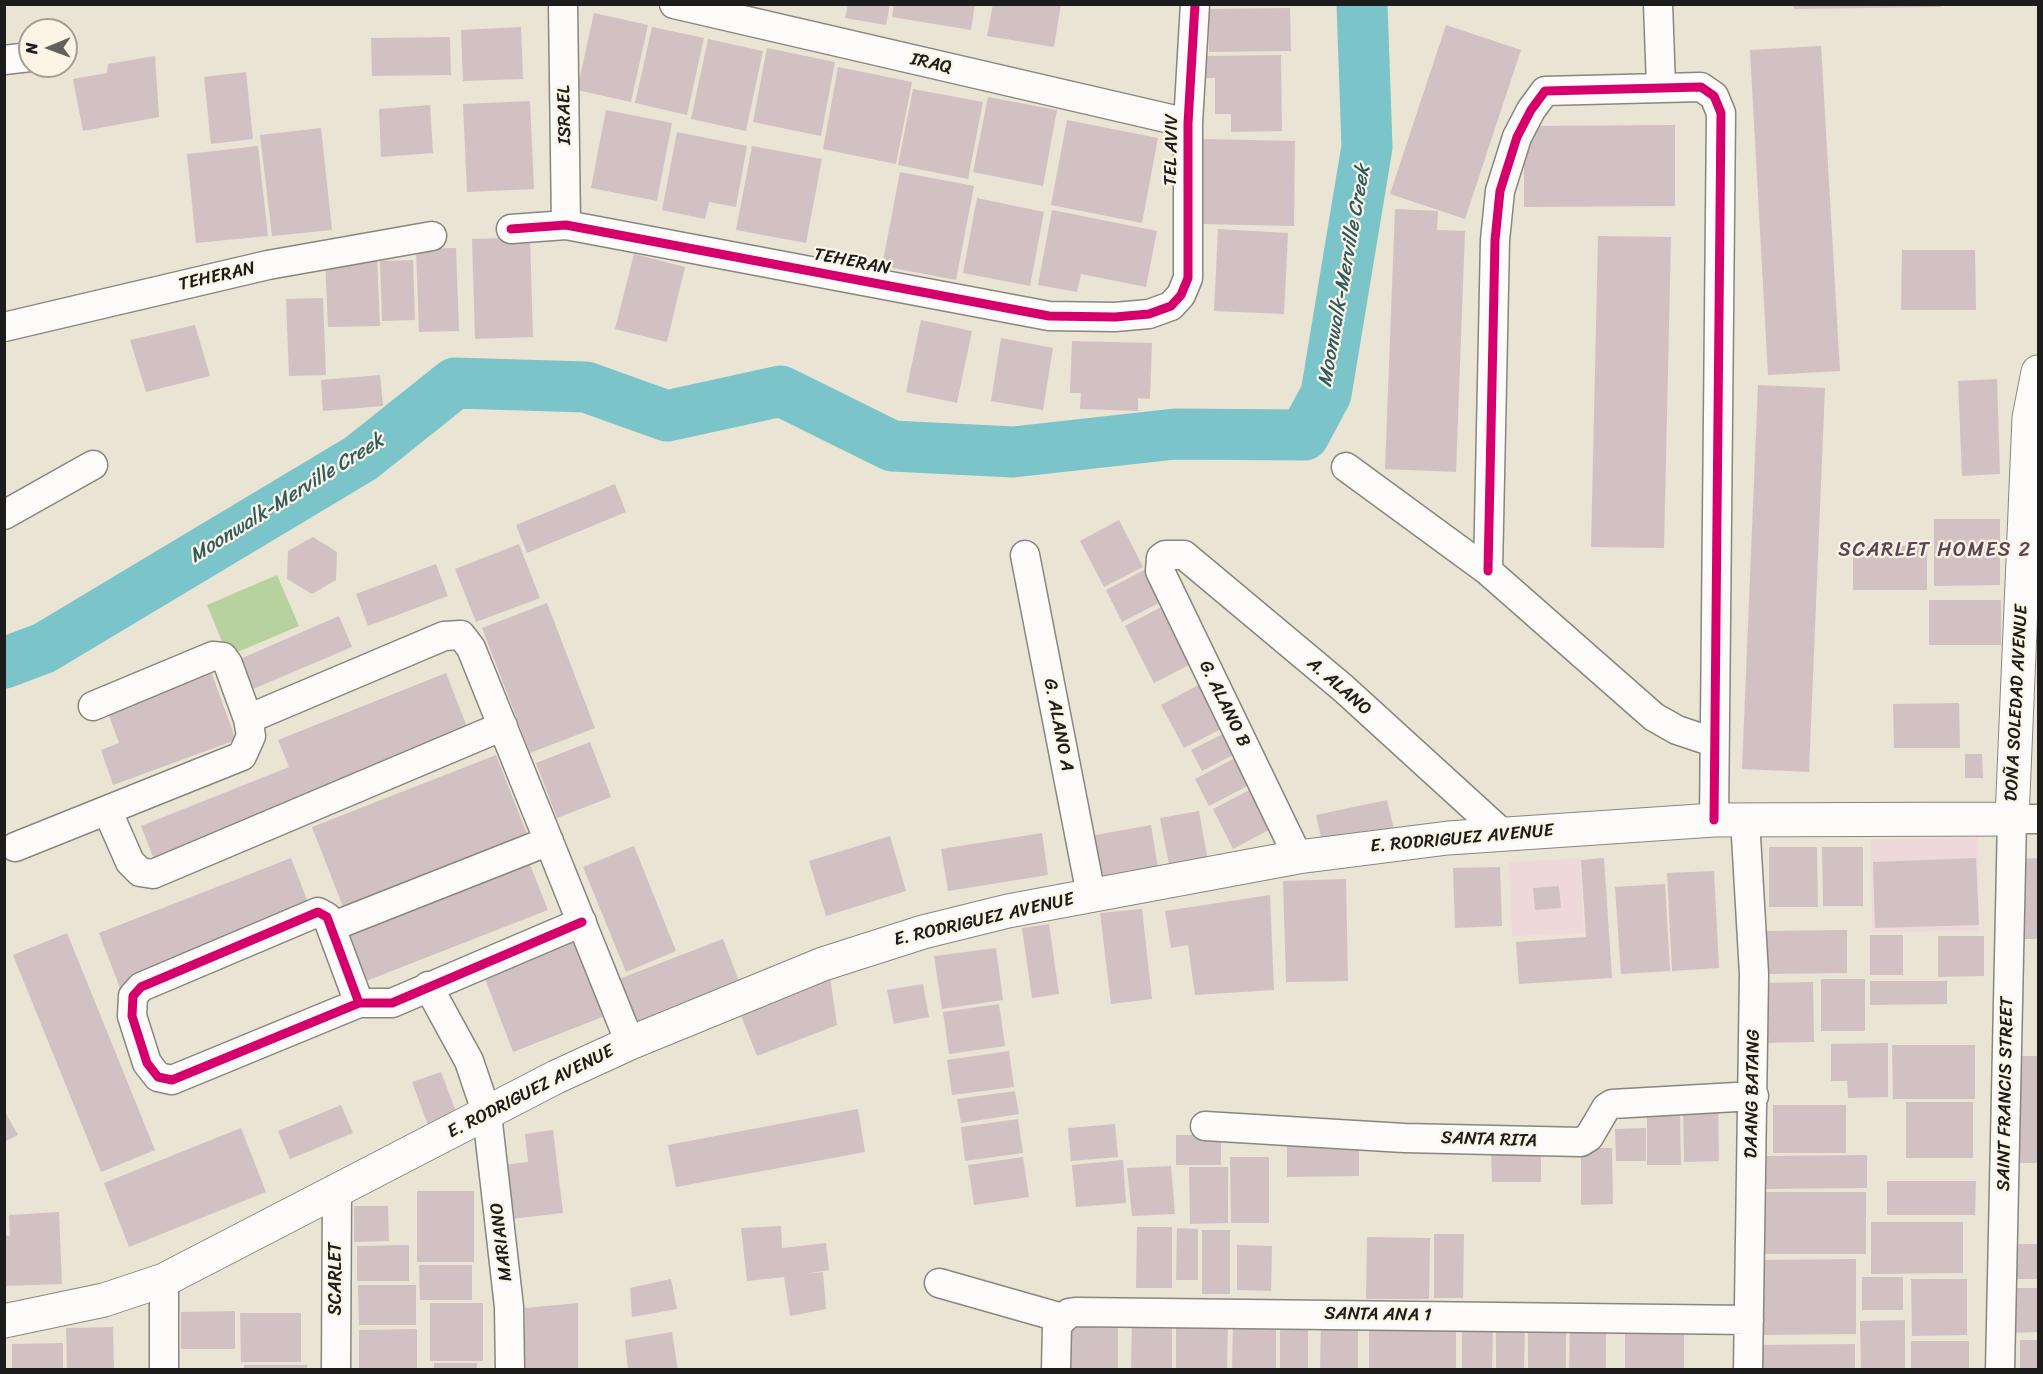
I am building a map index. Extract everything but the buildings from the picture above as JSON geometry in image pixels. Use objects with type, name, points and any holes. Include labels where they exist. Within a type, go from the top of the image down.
[{"type":"main road","name":"DOÑA SOLEDAD AVENUE","points":[[2025,819],[2029,418],[2038,372]]},
{"type":"main road","name":"E. RODRIGUEZ AVENUE","points":[[4,1321],[104,1300],[164,1280],[556,1077],[630,1043],[823,964],[923,932],[1008,911],[1298,856],[1502,833],[1729,820],[2025,819]]},
{"type":"street","name":"ISRAEL","points":[[563,4],[566,225]]},
{"type":"street","name":"IRAQ","points":[[674,4],[1188,123]]},
{"type":"street","name":"TEL AVIV","points":[[1181,295],[1188,278],[1188,123],[1195,4]]},
{"type":"street","points":[[1658,4],[1661,86]]},
{"type":"street","name":"DAANG BATANG","points":[[1488,571],[1495,240],[1500,191],[1517,137],[1531,110],[1545,91],[1661,86],[1701,87],[1714,96],[1721,113],[1718,564],[1713,741],[1729,820],[1754,974],[1754,1096],[1748,1370]]},
{"type":"street","name":"TEHERAN","points":[[511,229],[566,225],[1049,316],[1149,314],[1171,306],[1181,295]]},
{"type":"street","name":"TEHERAN","points":[[4,327],[268,265],[432,236]]},
{"type":"street","points":[[4,515],[93,465]]},
{"type":"street","points":[[1346,467],[1488,571],[1654,717],[1677,730],[1713,741]]},
{"type":"street","name":"A. ALANO","points":[[1169,554],[1184,555],[1325,673],[1502,833]]},
{"type":"street","name":"G. ALANO B","points":[[1169,554],[1161,558],[1160,571],[1298,856]]},
{"type":"street","name":"G. ALANO A","points":[[1025,555],[1091,895]]},
{"type":"street","points":[[248,719],[444,636],[461,635],[471,648],[630,1043]]},
{"type":"street","points":[[15,847],[108,812],[242,756],[251,736],[248,719],[228,664],[223,657],[213,656],[93,706]]},
{"type":"street","points":[[108,812],[130,862],[140,872],[153,874],[503,726]]},
{"type":"street","name":"SAINT FRANCIS STREET","points":[[2000,1370],[2025,819]]},
{"type":"street","points":[[331,927],[549,841]]},
{"type":"street","points":[[359,1004],[327,917],[318,912],[141,987],[134,996],[132,1016],[147,1063],[158,1077],[171,1080],[359,1004],[392,1003],[582,922]]},
{"type":"street","name":"MARIANO","points":[[428,986],[469,1061],[487,1114],[509,1307],[510,1370]]},
{"type":"street","name":"SANTA RITA","points":[[1205,1126],[1404,1138],[1581,1142],[1589,1137],[1606,1108],[1612,1104],[1754,1096]]},
{"type":"street","name":"SCARLET","points":[[336,1189],[336,1370]]},
{"type":"street","points":[[164,1280],[164,1370]]},
{"type":"street","points":[[939,1283],[1062,1318],[1055,1333],[1056,1370]]},
{"type":"street","name":"SANTA ANA 1","points":[[1062,1318],[1077,1312],[1749,1320]]},
{"type":"shaded area","points":[[1978,837],[1979,931],[1872,932],[1871,839]]},
{"type":"shaded area","points":[[1580,858],[1584,933],[1512,936],[1509,862]]},
{"type":"green space","points":[[277,575],[299,626],[228,656],[207,605]]},
{"type":"waterway","name":"Moonwalk-Merville Creek","points":[[4,663],[44,648],[361,458],[455,383],[586,387],[667,416],[781,391],[892,446],[1013,452],[1175,434],[1304,435],[1326,394],[1367,147],[1362,4]]},
{"type":"cycle path","points":[[511,229],[566,225],[1049,316],[1115,317],[1149,314],[1171,306],[1181,295],[1188,278],[1188,123],[1195,4]]},
{"type":"cycle path","points":[[1488,571],[1495,240],[1500,191],[1517,137],[1531,110],[1545,91],[1701,87],[1714,96],[1721,113],[1714,820]]},
{"type":"cycle path","points":[[359,1003],[327,917],[318,912],[141,987],[133,996],[132,1016],[147,1063],[158,1077],[172,1080],[359,1003],[392,1003],[582,922]]},
{"type":"district","name":"SCARLET HOMES 2","points":[[1935,551]]}]
